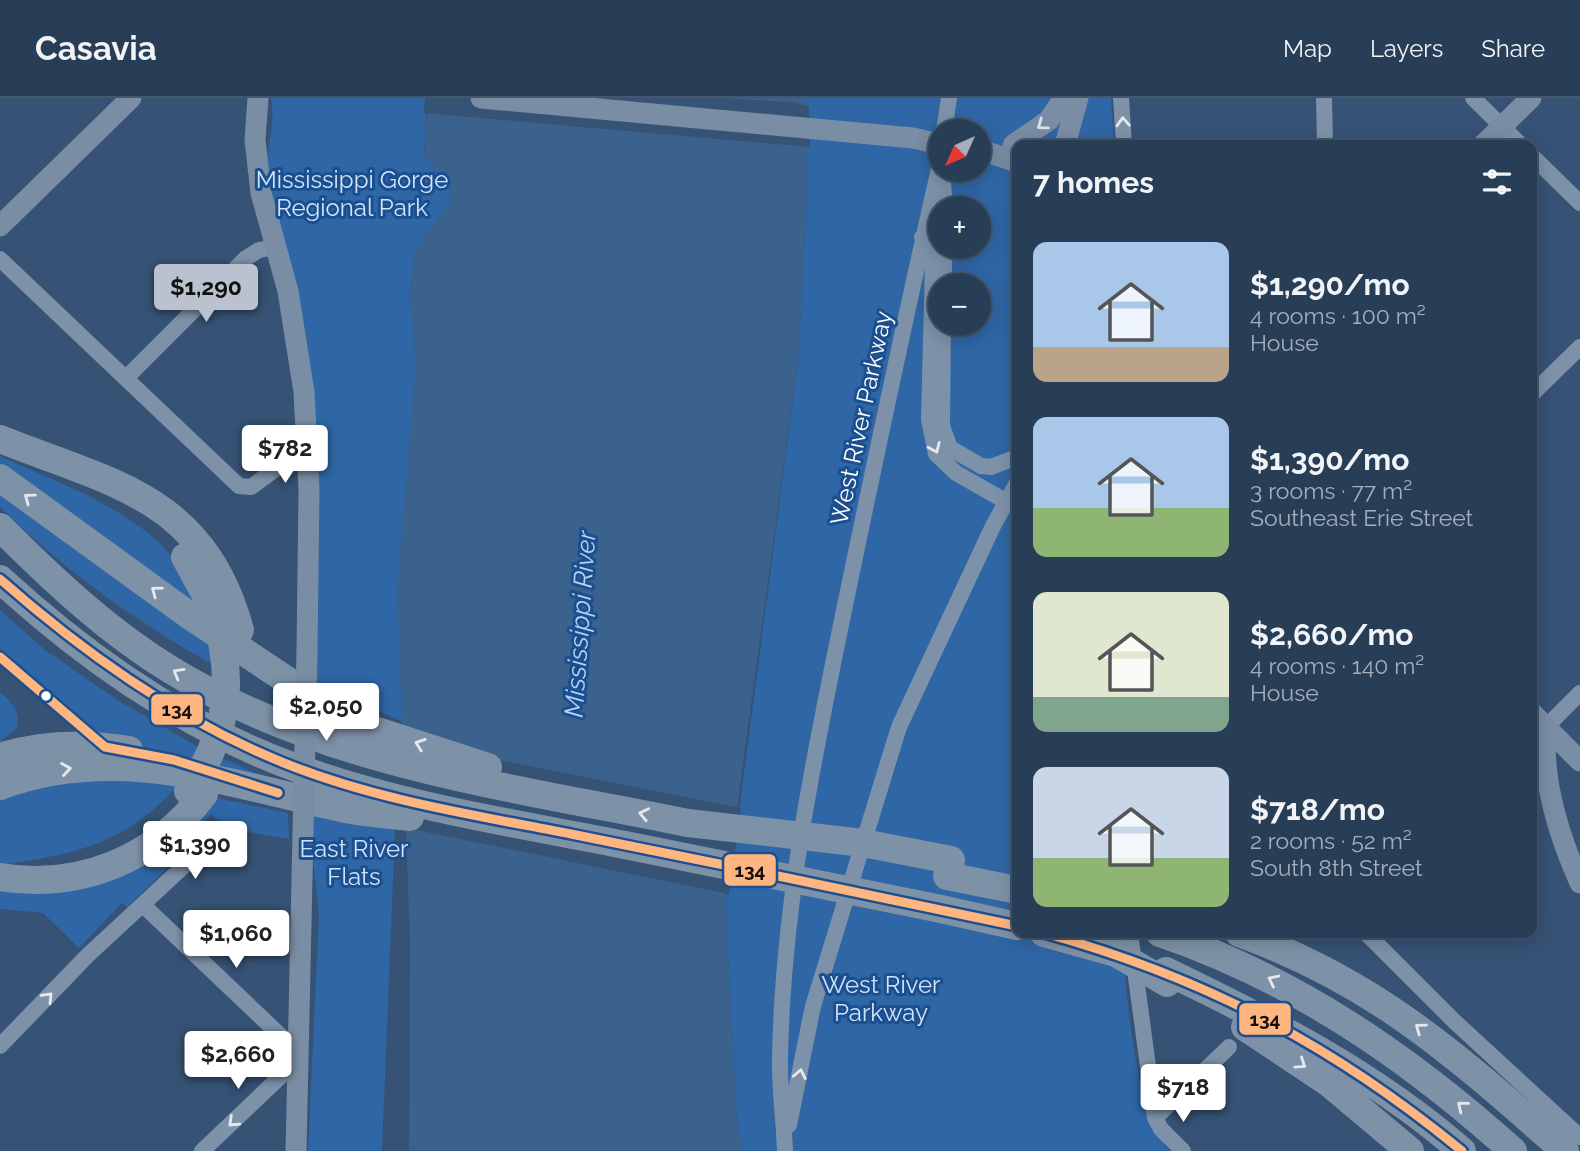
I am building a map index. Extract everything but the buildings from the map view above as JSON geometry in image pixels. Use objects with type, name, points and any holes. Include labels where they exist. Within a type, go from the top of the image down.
[{"type":"highway","points":[[0,441],[108,496],[147,520],[186,558],[214,610],[227,661],[226,701],[216,739],[196,793]]},
{"type":"highway","points":[[0,441],[122,485],[167,512],[207,556],[228,592],[240,629],[244,670],[239,715],[223,762],[196,793],[125,842],[100,854],[0,875]]},
{"type":"highway","points":[[0,478],[254,660],[354,737]]},
{"type":"highway","points":[[0,527],[96,616],[171,669],[285,726],[354,737],[600,805],[688,823],[949,868],[1012,870]]},
{"type":"highway","points":[[0,579],[95,657],[167,704],[346,797]]},
{"type":"highway","points":[[0,757],[43,748],[117,748],[174,760],[252,787]]},
{"type":"highway","points":[[0,786],[59,770],[113,765],[163,769],[252,787],[419,804],[1012,925]]},
{"type":"highway","points":[[949,868],[1012,888]]},
{"type":"highway","points":[[1076,938],[1115,944],[1236,1021],[1321,1077],[1410,1151]]},
{"type":"highway","points":[[1173,938],[1278,983],[1342,1019],[1426,1077],[1513,1151]]},
{"type":"highway","points":[[1252,938],[1319,967],[1411,1021],[1464,1061],[1565,1151]]},
{"type":"highway","points":[[1167,977],[1255,1013],[1334,1057],[1408,1107],[1462,1151]]},
{"type":"street","points":[[0,226],[131,98]]},
{"type":"street","points":[[258,98],[255,121],[258,177],[297,336],[308,445],[307,651],[296,1151]]},
{"type":"street","points":[[481,98],[928,141]]},
{"type":"street","points":[[946,119],[949,98]]},
{"type":"street","points":[[1027,140],[1049,120],[1064,98]]},
{"type":"street","points":[[1066,140],[1078,98]]},
{"type":"street","points":[[1121,98],[1124,140]]},
{"type":"street","points":[[1324,98],[1325,140]]},
{"type":"street","points":[[1473,98],[1516,140]]},
{"type":"street","points":[[1488,140],[1531,98]]},
{"type":"street","points":[[913,138],[928,137]]},
{"type":"street","points":[[991,143],[1012,150]]},
{"type":"street","points":[[991,150],[1012,151]]},
{"type":"street","points":[[1537,161],[1580,204]]},
{"type":"street","name":"West River Parkway","points":[[785,1146],[780,1059],[782,1005],[787,938],[804,804],[922,237],[936,182]]},
{"type":"street","points":[[126,378],[246,258],[259,250],[272,236]]},
{"type":"street","points":[[922,237],[933,264],[929,420],[936,454],[956,473],[1007,502]]},
{"type":"street","points":[[0,259],[232,481],[246,488],[308,445]]},
{"type":"street","points":[[943,336],[942,426],[950,448],[981,466],[990,467],[1012,459]]},
{"type":"street","points":[[1537,389],[1580,347]]},
{"type":"street","name":"West River Parkway","points":[[785,1146],[813,1006],[899,727],[1012,492]]},
{"type":"street","points":[[1539,719],[1580,694]]},
{"type":"street","points":[[1539,719],[1580,761]]},
{"type":"street","points":[[1539,719],[1561,769],[1580,851]]},
{"type":"street","points":[[1539,719],[1543,755],[1567,857],[1580,882]]},
{"type":"street","points":[[0,1045],[87,956],[144,906],[207,842],[213,831]]},
{"type":"street","points":[[1580,869],[1580,882]]},
{"type":"street","points":[[144,906],[300,1058]]},
{"type":"street","points":[[1371,938],[1453,1020],[1580,1137]]},
{"type":"street","points":[[1115,944],[1155,1118],[1161,1129],[1183,1151]]},
{"type":"street","points":[[782,1005],[813,1006]]},
{"type":"street","points":[[1155,1118],[1229,1047]]},
{"type":"street","points":[[202,1151],[300,1058]]},
{"type":"green space","name":"Mississippi Gorge Regional Park","points":[[271,98],[427,98],[424,155],[449,188],[451,202],[415,251],[410,296],[416,359],[416,728],[312,681],[315,481],[267,175]]},
{"type":"green space","name":"West River Parkway","points":[[806,98],[1111,98],[1114,140],[1012,140],[1012,938],[1121,938],[1129,1016],[1140,1080],[1158,1133],[1170,1151],[743,1151],[737,1123],[725,895],[728,895],[798,362],[808,175]]},
{"type":"green space","points":[[0,456],[95,499],[140,527],[159,543],[175,561],[184,577],[207,634],[215,666],[102,594],[50,553],[0,507]]},
{"type":"green space","points":[[0,610],[45,650],[119,701],[200,748],[282,785],[95,738],[0,648]]},
{"type":"green space","points":[[0,692],[14,708],[18,722],[17,728],[0,742]]},
{"type":"green space","points":[[68,776],[178,785],[159,805],[119,834],[75,851],[0,865],[0,793]]},
{"type":"green space","points":[[212,797],[288,813],[289,839],[243,831],[228,841],[231,832],[211,814],[195,831],[197,837],[194,843],[127,907],[122,903],[79,948],[43,913],[0,909],[0,884],[45,887]]},
{"type":"green space","name":"East River Flats","points":[[308,811],[395,829],[382,1151],[308,1151],[319,915]]},
{"type":"water","name":"Mississippi River","points":[[428,98],[806,98],[808,175],[798,362],[725,895],[737,1123],[743,1151],[409,1151],[410,942],[397,589],[416,359],[410,297],[415,251],[451,202],[449,188],[424,155]]},
{"type":"pier","points":[[425,98],[717,98],[790,102],[809,106],[810,147],[424,113]]},
{"type":"pier","points":[[399,734],[447,750],[741,808],[729,894],[402,827]]},
{"type":"transit line","name":"134","points":[[0,579],[99,659],[170,706],[245,746],[319,776],[426,805],[1012,925]]},
{"type":"transit line","name":"134","points":[[0,657],[105,747],[174,760],[278,793]]},
{"type":"transit line","name":"134","points":[[1060,938],[1159,971],[1265,1019],[1316,1047],[1365,1079],[1462,1151]]}]
